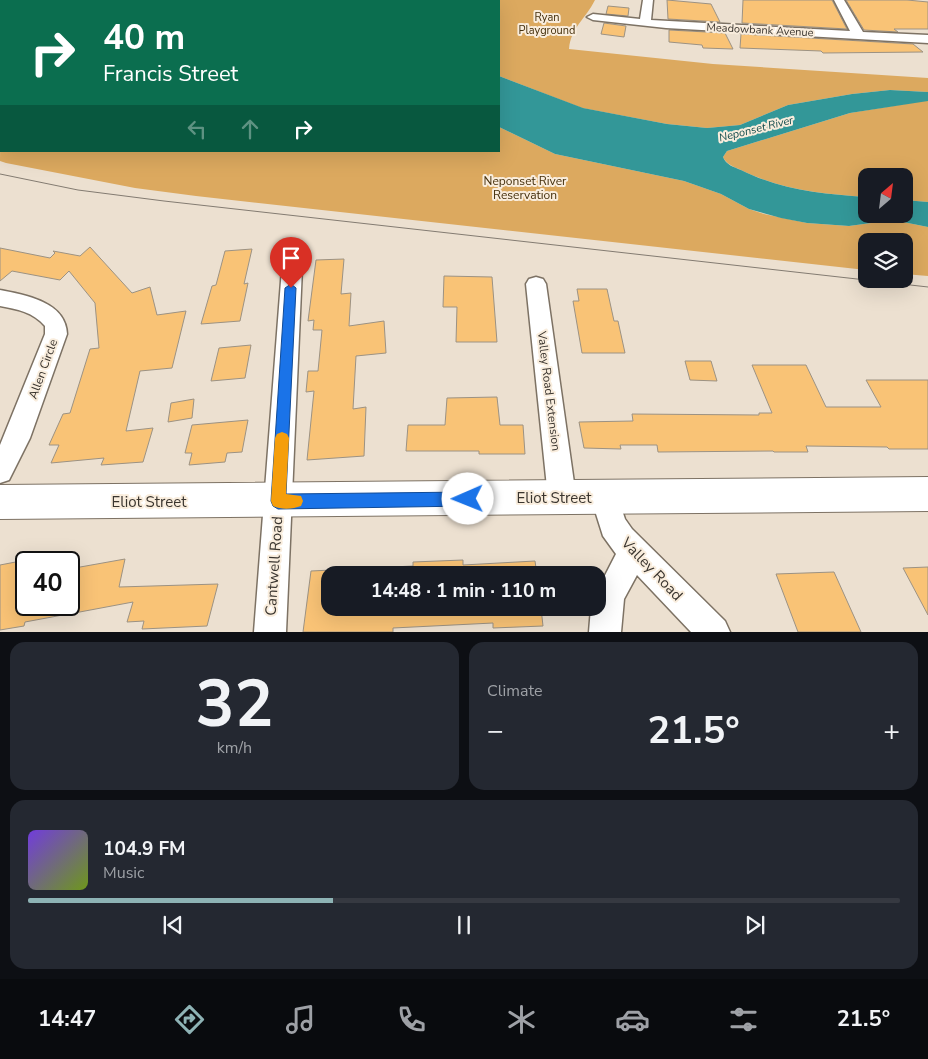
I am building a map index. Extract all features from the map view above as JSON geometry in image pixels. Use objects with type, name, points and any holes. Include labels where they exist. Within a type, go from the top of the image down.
[{"type":"street","points":[[645,24],[648,0]]},
{"type":"street","points":[[839,0],[859,36]]},
{"type":"street","name":"Meadowbank Avenue","points":[[593,17],[645,24],[928,39]]},
{"type":"street","name":"Cantwell Road","points":[[270,632],[292,268]]},
{"type":"street","name":"Valley Road Extension","points":[[536,284],[562,497]]},
{"type":"street","name":"Allen Circle","points":[[0,298],[21,302],[42,310],[56,324],[56,334],[17,438],[0,471]]},
{"type":"street","name":"Eliot Street","points":[[0,502],[928,494]]},
{"type":"street","name":"Valley Road","points":[[605,498],[613,526],[622,539],[714,632]]},
{"type":"street","points":[[605,632],[606,611],[610,591],[618,575],[635,552]]},
{"type":"green space","name":"Ryan Playground","points":[[500,0],[595,0],[575,29],[569,49],[713,64],[928,78],[928,92],[890,90],[852,94],[788,105],[740,125],[707,128],[667,124],[582,108],[500,76]]},
{"type":"green space","points":[[928,101],[928,202],[913,201],[913,168],[858,168],[858,196],[787,187],[756,177],[726,162],[723,157],[727,151],[850,113]]},
{"type":"green space","name":"Neponset River Reservation","points":[[500,127],[555,154],[684,181],[721,194],[749,209],[764,214],[807,223],[849,226],[871,223],[908,223],[928,227],[928,276],[913,275],[913,233],[858,233],[858,269],[196,196],[135,188],[0,161],[0,152],[500,152]]},
{"type":"water","name":"Neponset River","points":[[500,76],[583,108],[667,124],[707,128],[740,125],[788,105],[852,94],[890,90],[928,92],[928,101],[850,113],[727,151],[723,157],[733,167],[787,187],[858,196],[858,223],[871,223],[849,226],[807,223],[781,218],[749,209],[721,194],[684,181],[555,154],[500,127]]},
{"type":"water","points":[[913,201],[928,202],[928,227],[908,223],[913,223]]},
{"type":"building","points":[[667,0],[711,4],[720,22],[668,19]]},
{"type":"building","points":[[743,0],[832,0],[847,29],[742,23]]},
{"type":"building","points":[[846,0],[928,2],[928,29],[894,29],[898,32],[864,30]]},
{"type":"building","points":[[608,6],[629,8],[628,16],[606,14]]},
{"type":"building","points":[[604,23],[626,26],[624,37],[601,34]]},
{"type":"building","points":[[669,30],[725,33],[733,49],[703,48],[702,45],[669,42]]},
{"type":"building","points":[[741,34],[913,44],[923,52],[823,53],[821,51],[740,48]]},
{"type":"building","points":[[90,247],[132,293],[150,287],[157,315],[186,311],[172,368],[140,371],[126,431],[153,428],[143,462],[101,465],[104,458],[51,463],[59,445],[49,445],[63,414],[70,413],[90,349],[99,348],[95,303],[69,271],[60,280],[12,271],[0,281],[0,248],[50,258],[55,253],[53,251],[80,256]]},
{"type":"building","points":[[252,249],[244,284],[248,283],[240,321],[201,324],[212,286],[216,285],[225,251]]},
{"type":"building","points":[[344,259],[341,294],[351,293],[349,326],[384,321],[386,353],[356,356],[353,409],[366,407],[364,456],[307,460],[314,391],[306,392],[308,371],[318,371],[322,330],[313,330],[314,320],[308,321],[316,260]]},
{"type":"building","points":[[444,276],[492,277],[497,342],[456,342],[457,307],[443,307]]},
{"type":"building","points":[[577,289],[607,289],[614,321],[618,321],[625,353],[582,353],[573,301],[579,301]]},
{"type":"building","points":[[251,345],[245,378],[211,381],[219,348]]},
{"type":"building","points":[[685,361],[711,361],[717,381],[690,380]]},
{"type":"building","points":[[752,365],[806,365],[826,407],[881,407],[866,380],[928,380],[928,449],[806,446],[808,452],[658,452],[657,445],[620,445],[621,449],[584,448],[579,422],[633,421],[632,414],[759,415],[759,413],[772,413]]},
{"type":"building","points":[[497,397],[500,425],[523,425],[525,454],[479,454],[479,451],[406,451],[408,425],[445,425],[447,398]]},
{"type":"building","points":[[194,399],[192,418],[168,422],[171,403]]},
{"type":"building","points":[[248,420],[242,452],[227,453],[225,462],[189,465],[192,453],[185,453],[192,425]]},
{"type":"building","points":[[125,559],[119,587],[218,584],[207,626],[142,629],[144,621],[127,622],[133,602],[80,612],[80,567]]},
{"type":"building","points":[[463,560],[463,565],[535,561],[536,566],[413,566],[413,562]]},
{"type":"building","points":[[15,562],[15,616],[57,616],[25,622],[24,626],[0,630],[0,565]]},
{"type":"building","points":[[928,567],[928,615],[903,568]]},
{"type":"building","points":[[311,571],[321,571],[321,616],[542,616],[543,626],[493,628],[493,623],[393,628],[393,632],[303,632]]},
{"type":"building","points":[[834,572],[861,632],[798,632],[776,574]]},
{"type":"tram line","points":[[0,174],[78,190],[164,201],[928,287]]},
{"type":"slow traffic","points":[[282,438],[278,501],[296,501]]},
{"type":"route","points":[[291,288],[278,501],[468,499]]}]
